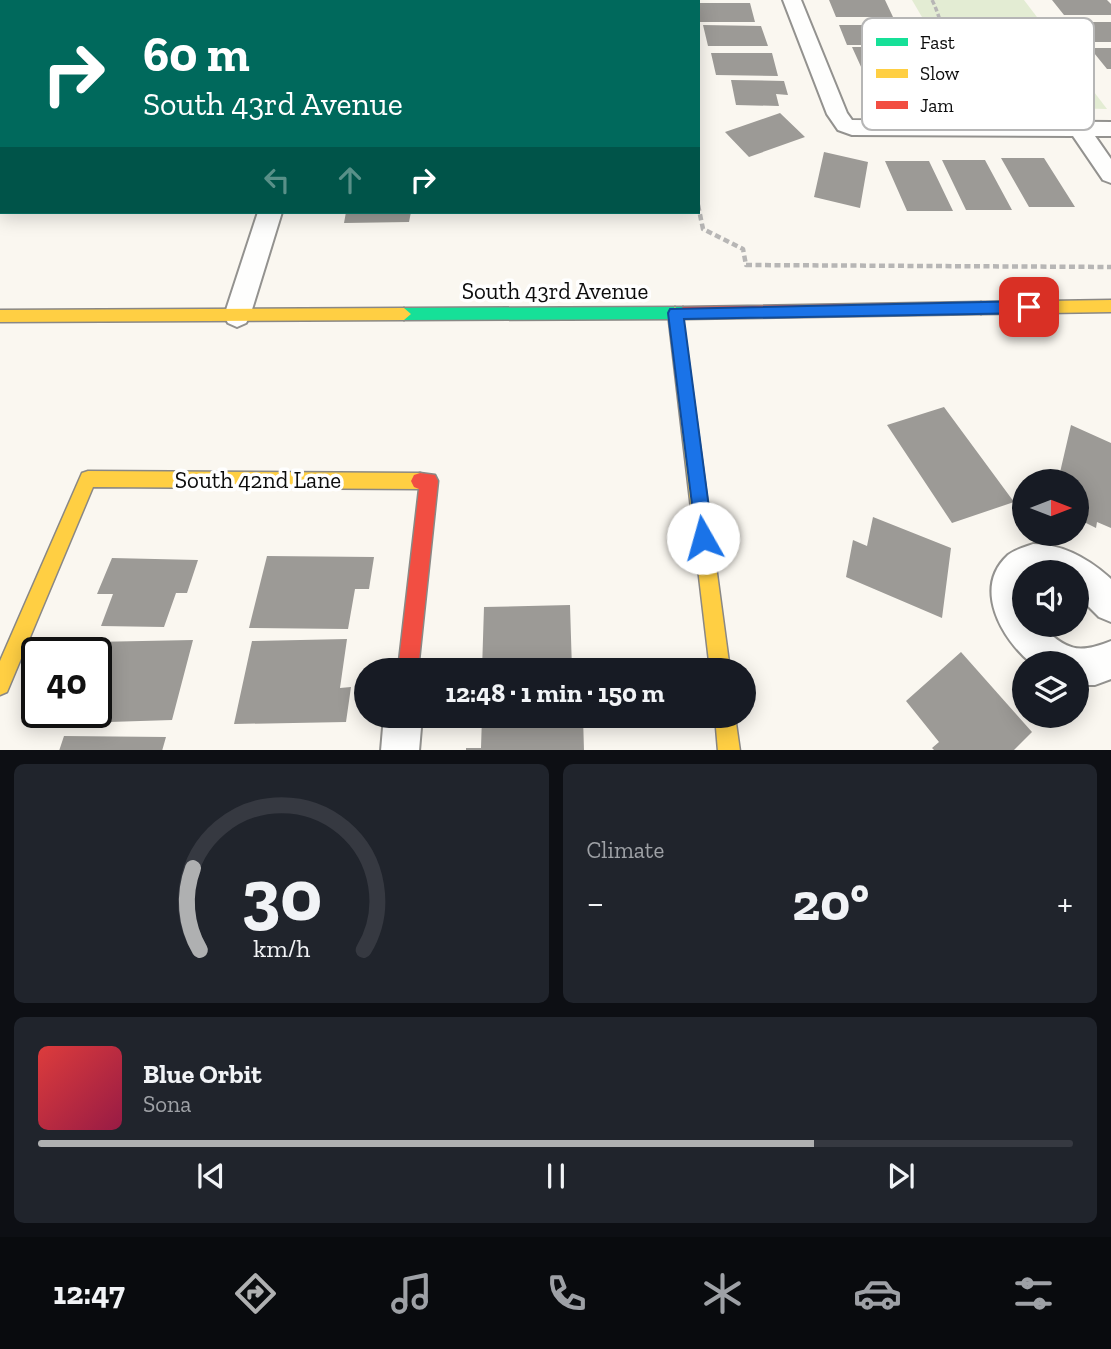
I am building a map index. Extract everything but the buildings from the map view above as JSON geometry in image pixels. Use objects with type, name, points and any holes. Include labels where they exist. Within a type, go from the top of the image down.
[{"type":"street","points":[[792,0],[837,114],[845,125],[862,130]]},
{"type":"street","points":[[1080,130],[1111,175]]},
{"type":"street","points":[[237,316],[269,214]]},
{"type":"street","name":"South 43rd Avenue","points":[[0,316],[676,313],[1111,306]]},
{"type":"street","points":[[676,313],[719,658]]},
{"type":"street","name":"South 42nd Lane","points":[[0,685],[88,479],[429,481],[409,658]]},
{"type":"street","points":[[1045,651],[1022,631],[1013,613],[1010,588],[1011,580],[1018,569],[1038,561],[1063,564],[1081,573],[1111,605]]},
{"type":"street","points":[[1089,668],[1106,664],[1111,659]]},
{"type":"street","points":[[400,750],[402,728]]},
{"type":"street","points":[[726,728],[729,750]]},
{"type":"path","points":[[932,0],[941,18]]},
{"type":"path","points":[[700,214],[703,229],[743,249],[746,265],[1111,267]]},
{"type":"green space","points":[[912,0],[1024,0],[1038,18],[923,18]]},
{"type":"green space","points":[[1094,92],[1107,109],[1094,109]]},
{"type":"traffic: fast","points":[[404,314],[683,313]]},
{"type":"traffic: slow","points":[[981,308],[1111,306]]},
{"type":"traffic: slow","points":[[675,313],[718,658]]},
{"type":"traffic: slow","points":[[0,316],[404,314]]},
{"type":"traffic: slow","points":[[0,685],[88,479],[420,481]]},
{"type":"traffic: slow","points":[[726,728],[729,750]]},
{"type":"traffic: jam","points":[[683,313],[981,308]]},
{"type":"traffic: jam","points":[[409,658],[429,481],[420,481]]},
{"type":"route","points":[[703,538],[676,313],[1029,307]]}]
